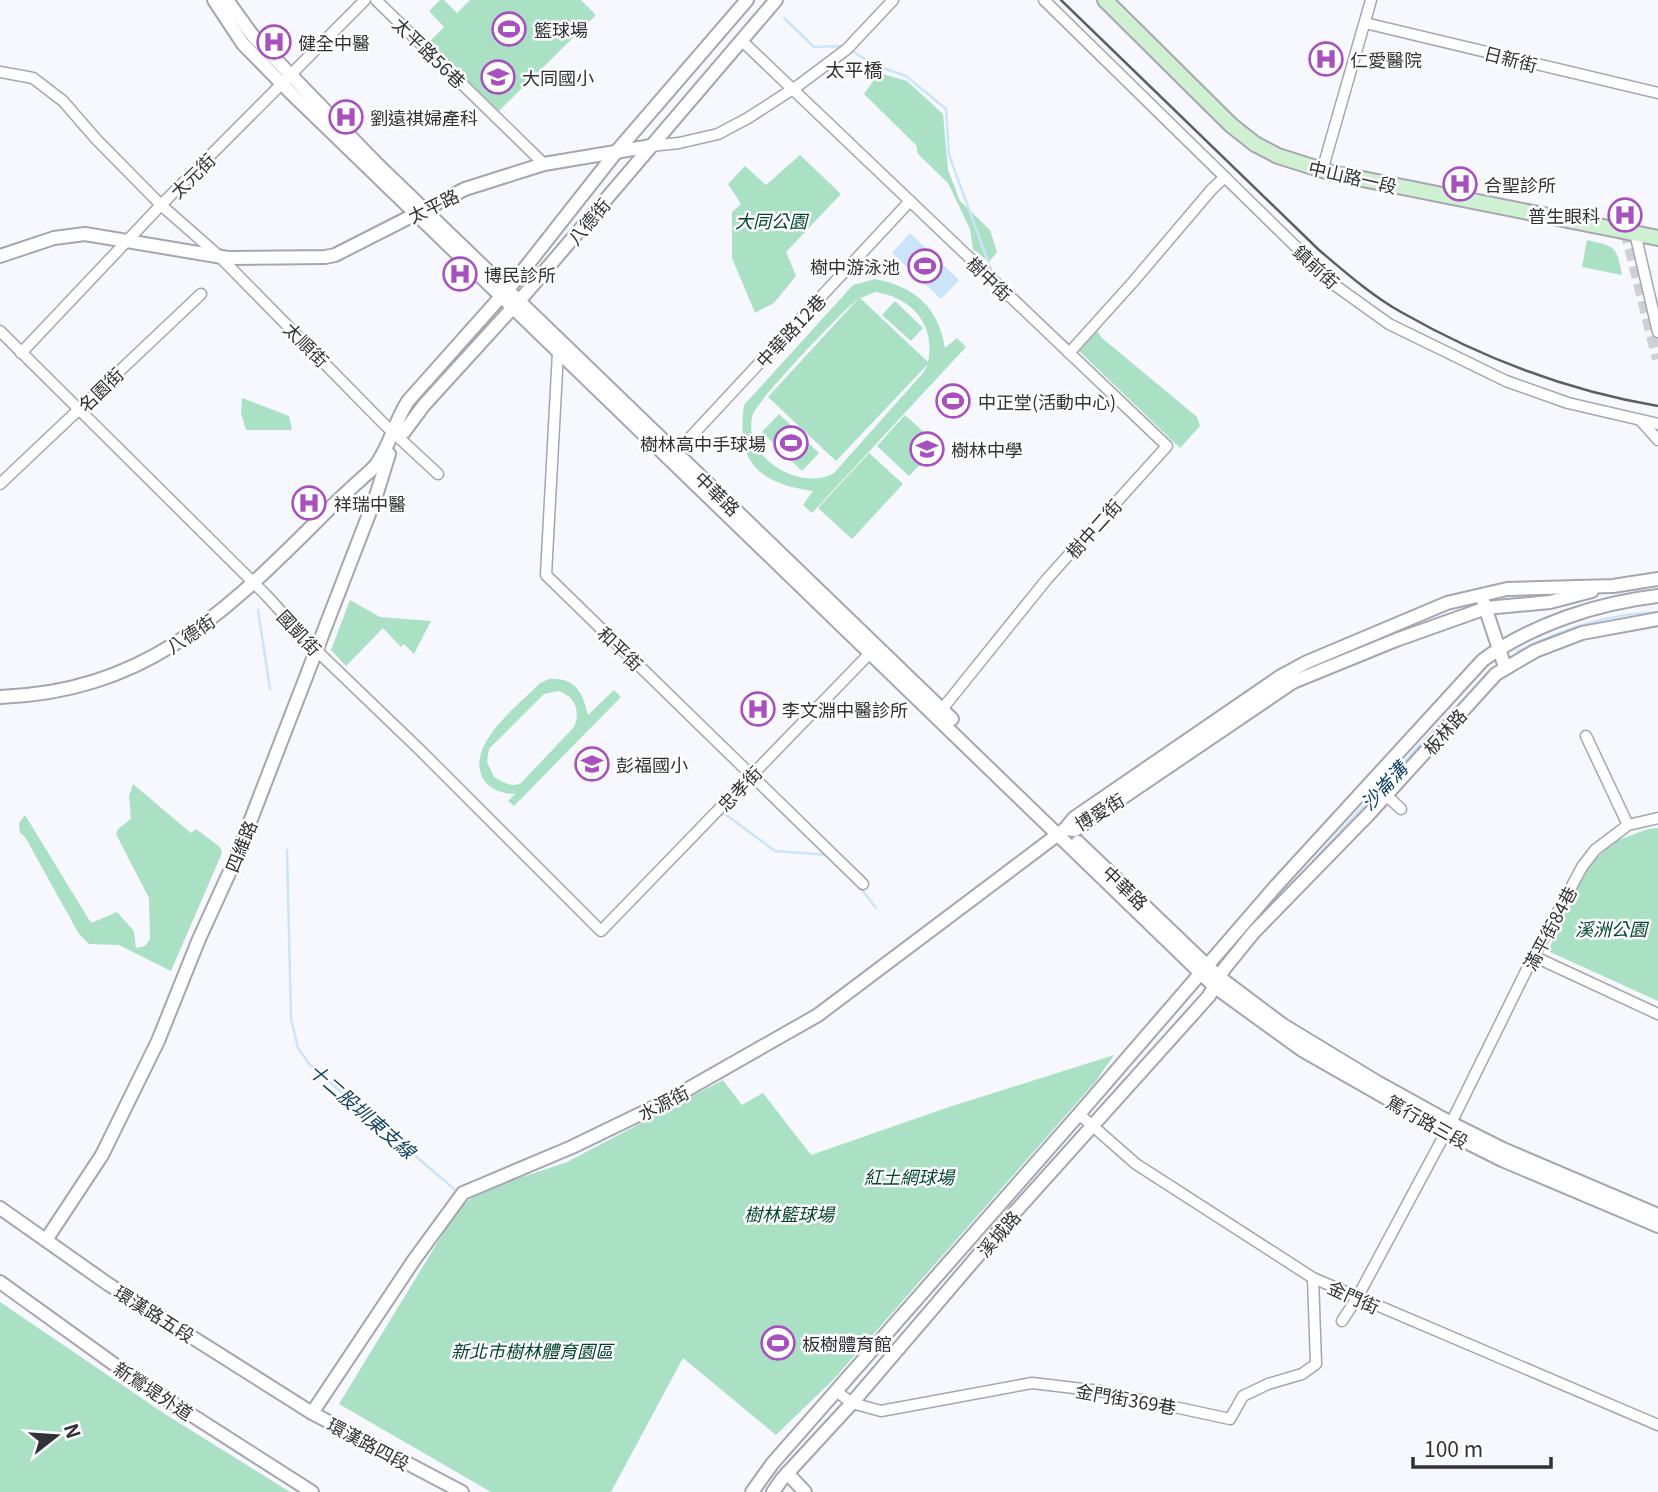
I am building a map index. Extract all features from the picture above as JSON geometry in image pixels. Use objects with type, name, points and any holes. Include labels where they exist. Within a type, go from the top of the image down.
[{"type":"main road","name":"中山路一段","points":[[1105,0],[1238,132],[1278,156],[1322,171],[1658,238]]},
{"type":"street","name":"中華路","points":[[214,0],[243,44],[285,79],[673,456],[814,585],[873,649],[1217,982]]},
{"type":"street","name":"中華路","points":[[227,0],[285,79]]},
{"type":"street","name":"太元街","points":[[22,353],[161,205],[365,0]]},
{"type":"street","name":"太平路56巷","points":[[376,0],[544,164]]},
{"type":"street","name":"八德街","points":[[0,697],[72,689],[139,665],[188,636],[254,584],[377,465],[394,434],[395,423],[408,401],[504,292],[617,151],[747,0]]},
{"type":"street","name":"八德街","points":[[394,434],[404,432],[451,373],[516,304],[775,0]]},
{"type":"street","name":"太平路","points":[[0,256],[54,238],[86,234],[219,256],[335,255],[466,190],[544,164],[718,134],[748,118],[848,50],[893,0]]},
{"type":"street","name":"鎮前街","points":[[1044,0],[1336,286],[1389,324],[1506,381],[1568,403],[1658,424]]},
{"type":"street","points":[[1322,171],[1371,0]]},
{"type":"street","name":"日新街","points":[[1365,23],[1658,93]]},
{"type":"street","name":"樹中街","points":[[741,40],[1069,353]]},
{"type":"street","points":[[0,72],[33,78],[63,101],[161,205]]},
{"type":"street","points":[[1069,353],[1225,177]]},
{"type":"street","name":"中華路12巷","points":[[673,456],[910,201]]},
{"type":"street","name":"太順街","points":[[161,205],[219,256],[394,434],[438,474]]},
{"type":"street","points":[[1635,233],[1658,332]]},
{"type":"street","name":"名園街","points":[[0,484],[201,294]]},
{"type":"street","name":"國凱街","points":[[0,331],[254,584],[317,651],[601,931]]},
{"type":"street","name":"和平街","points":[[561,348],[546,575],[863,884]]},
{"type":"street","name":"樹中二街","points":[[939,713],[1047,579],[1167,446],[1069,353]]},
{"type":"street","points":[[1641,421],[1658,432]]},
{"type":"street","points":[[1641,421],[1658,440]]},
{"type":"street","name":"四維路","points":[[46,1240],[102,1155],[147,1065],[236,858],[379,491],[394,434]]},
{"type":"street","name":"博愛街","points":[[1062,832],[1075,830],[1293,682],[1396,640],[1486,608],[1550,602],[1613,586],[1658,579]]},
{"type":"street","name":"博愛街","points":[[1062,832],[1074,818],[1281,676],[1307,662],[1447,603],[1528,588],[1613,586]]},
{"type":"street","points":[[1482,595],[1506,667]]},
{"type":"street","points":[[1500,648],[1550,624],[1600,607],[1658,596]]},
{"type":"street","name":"板林路","points":[[1217,982],[1254,932],[1386,795],[1494,675],[1535,651],[1583,633],[1658,619]]},
{"type":"street","name":"板林路","points":[[1204,970],[1276,886],[1409,740],[1483,660],[1500,648]]},
{"type":"street","name":"忠孝街","points":[[601,931],[873,649]]},
{"type":"street","points":[[1586,736],[1628,825],[1658,818]]},
{"type":"street","points":[[1386,795],[1401,809]]},
{"type":"street","name":"滿平街84巷","points":[[1342,1321],[1449,1128],[1533,956],[1582,867],[1595,850],[1628,825]]},
{"type":"street","name":"水源街","points":[[312,1413],[414,1260],[464,1193],[667,1101],[818,1015],[1062,832]]},
{"type":"street","points":[[1533,956],[1658,1014]]},
{"type":"street","name":"溪城路","points":[[752,1492],[772,1464],[1204,970]]},
{"type":"street","name":"溪城路","points":[[773,1492],[1217,982]]},
{"type":"street","name":"篤行路三段","points":[[1217,982],[1502,1160],[1658,1226]]},
{"type":"street","name":"金門街","points":[[1079,1114],[1136,1164],[1313,1278],[1658,1425]]},
{"type":"street","name":"篤行路三段","points":[[1449,1128],[1658,1214]]},
{"type":"street","name":"環漢路五段","points":[[0,1208],[108,1284],[312,1413]]},
{"type":"street","name":"金門街369巷","points":[[836,1391],[852,1404],[881,1411],[1032,1383],[1100,1391],[1230,1419],[1243,1396],[1268,1384],[1302,1374],[1315,1364],[1313,1278]]},
{"type":"street","name":"新鶯堤外道","points":[[0,1282],[129,1375],[312,1492]]},
{"type":"street","name":"環漢路四段","points":[[312,1413],[463,1492]]},
{"type":"street","points":[[785,1476],[805,1492]]},
{"type":"green space","name":"大同國小","points":[[440,0],[444,0],[457,13],[470,0],[581,0],[596,15],[499,111],[427,44],[444,27],[429,11]]},
{"type":"green space","points":[[879,73],[907,81],[943,114],[948,170],[960,201],[990,230],[997,252],[989,262],[973,249],[970,229],[948,183],[918,154],[916,145],[864,94]]},
{"type":"green space","name":"大同公園","points":[[800,155],[841,194],[786,252],[796,276],[774,303],[755,313],[732,258],[732,212],[741,204],[728,184],[745,166],[766,185]]},
{"type":"green space","points":[[1587,240],[1613,249],[1622,275],[1582,267]]},
{"type":"green space","points":[[875,279],[902,287],[931,310],[945,348],[957,338],[966,347],[812,513],[803,505],[813,491],[777,482],[754,466],[744,441],[744,405],[853,285]],"holes":[[[876,292],[900,300],[918,315],[928,336],[928,362],[860,298]],[[858,299],[768,397],[836,461],[928,364],[834,473],[820,478],[789,474],[763,456],[755,443],[751,429],[753,414],[802,355]]]},
{"type":"green space","points":[[895,301],[923,328],[911,341],[882,315]]},
{"type":"green space","points":[[1096,330],[1102,338],[1197,417],[1200,426],[1180,448],[1078,350]]},
{"type":"green space","points":[[242,398],[289,416],[292,430],[246,430],[241,413]]},
{"type":"green space","name":"樹林高中手球場","points":[[779,414],[819,453],[802,471],[762,432]]},
{"type":"green space","points":[[905,415],[938,445],[909,476],[877,446]]},
{"type":"green space","points":[[869,453],[903,484],[852,539],[818,508]]},
{"type":"green space","points":[[350,600],[380,617],[431,621],[414,654],[404,644],[401,647],[383,628],[346,666],[331,650]]},
{"type":"green space","points":[[558,679],[571,684],[580,693],[588,715],[614,690],[621,697],[514,806],[508,801],[515,794],[496,790],[488,785],[482,777],[479,764],[488,738],[508,713],[540,683]],"holes":[[[558,691],[564,693],[575,705],[577,715],[574,727],[521,783],[511,785],[494,777],[487,762],[489,749],[544,694]]]},
{"type":"green space","points":[[133,784],[191,833],[196,829],[220,847],[222,853],[171,971],[119,945],[89,944],[79,934],[25,837],[20,833],[19,823],[25,815],[91,923],[117,912],[134,931],[136,948],[145,946],[150,939],[149,898],[116,834],[118,829],[131,819],[129,796]]},
{"type":"green space","name":"溪洲公園","points":[[1658,828],[1658,1001],[1548,951],[1586,867],[1616,841]]},
{"type":"green space","name":"新北市樹林體育園區","points":[[1114,1055],[1096,1081],[834,1379],[776,1435],[683,1358],[611,1492],[491,1492],[339,1404],[458,1209],[480,1191],[567,1162],[723,1080],[742,1105],[763,1093],[811,1155],[949,1107]]},
{"type":"green space","points":[[0,1302],[165,1414],[290,1492],[0,1492]]},
{"type":"water","name":"樹中游泳池","points":[[910,233],[959,280],[941,299],[892,253]]},
{"type":"waterway","points":[[784,18],[814,47],[845,46]]},
{"type":"waterway","points":[[851,50],[872,64],[906,76],[946,109],[949,155],[993,275]]},
{"type":"waterway","name":"十二股圳東支線","points":[[258,610],[270,689]]},
{"type":"waterway","name":"沙崙溝","points":[[1518,651],[1603,619],[1658,612]]},
{"type":"waterway","name":"沙崙溝","points":[[1313,861],[1453,709]]},
{"type":"waterway","points":[[725,814],[775,851],[828,855]]},
{"type":"waterway","name":"十二股圳東支線","points":[[287,850],[291,1019],[298,1048],[310,1065],[454,1189]]},
{"type":"waterway","points":[[860,887],[876,908]]},
{"type":"tunnel","points":[[1626,231],[1658,359]]},
{"type":"railway","points":[[1061,0],[1319,250],[1379,298],[1431,328],[1493,358],[1558,382],[1624,400],[1658,406]]},
{"type":"place","name":"籃球場","points":[[509,29]]},
{"type":"place","name":"健全中醫","points":[[274,42]]},
{"type":"place","name":"仁愛醫院","points":[[1326,59]]},
{"type":"place","name":"大同國小","points":[[498,77]]},
{"type":"place","name":"劉遠祺婦產科","points":[[346,117]]},
{"type":"place","name":"合聖診所","points":[[1460,184]]},
{"type":"place","name":"普生眼科","points":[[1625,215]]},
{"type":"place","name":"樹中游泳池","points":[[925,266]]},
{"type":"place","name":"博民診所","points":[[460,274]]},
{"type":"place","name":"中正堂(活動中心)","points":[[953,401]]},
{"type":"place","name":"樹林高中手球場","points":[[791,443]]},
{"type":"place","name":"樹林中學","points":[[927,449]]},
{"type":"place","name":"祥瑞中醫","points":[[309,503]]},
{"type":"place","name":"李文淵中醫診所","points":[[758,709]]},
{"type":"place","name":"彭福國小","points":[[592,764]]},
{"type":"place","name":"板樹體育館","points":[[778,1343]]},
{"type":"district","name":"太平橋","points":[[854,68]]},
{"type":"park label","name":"紅土網球場","points":[[909,1176]]},
{"type":"park label","name":"樹林籃球場","points":[[789,1213]]}]
